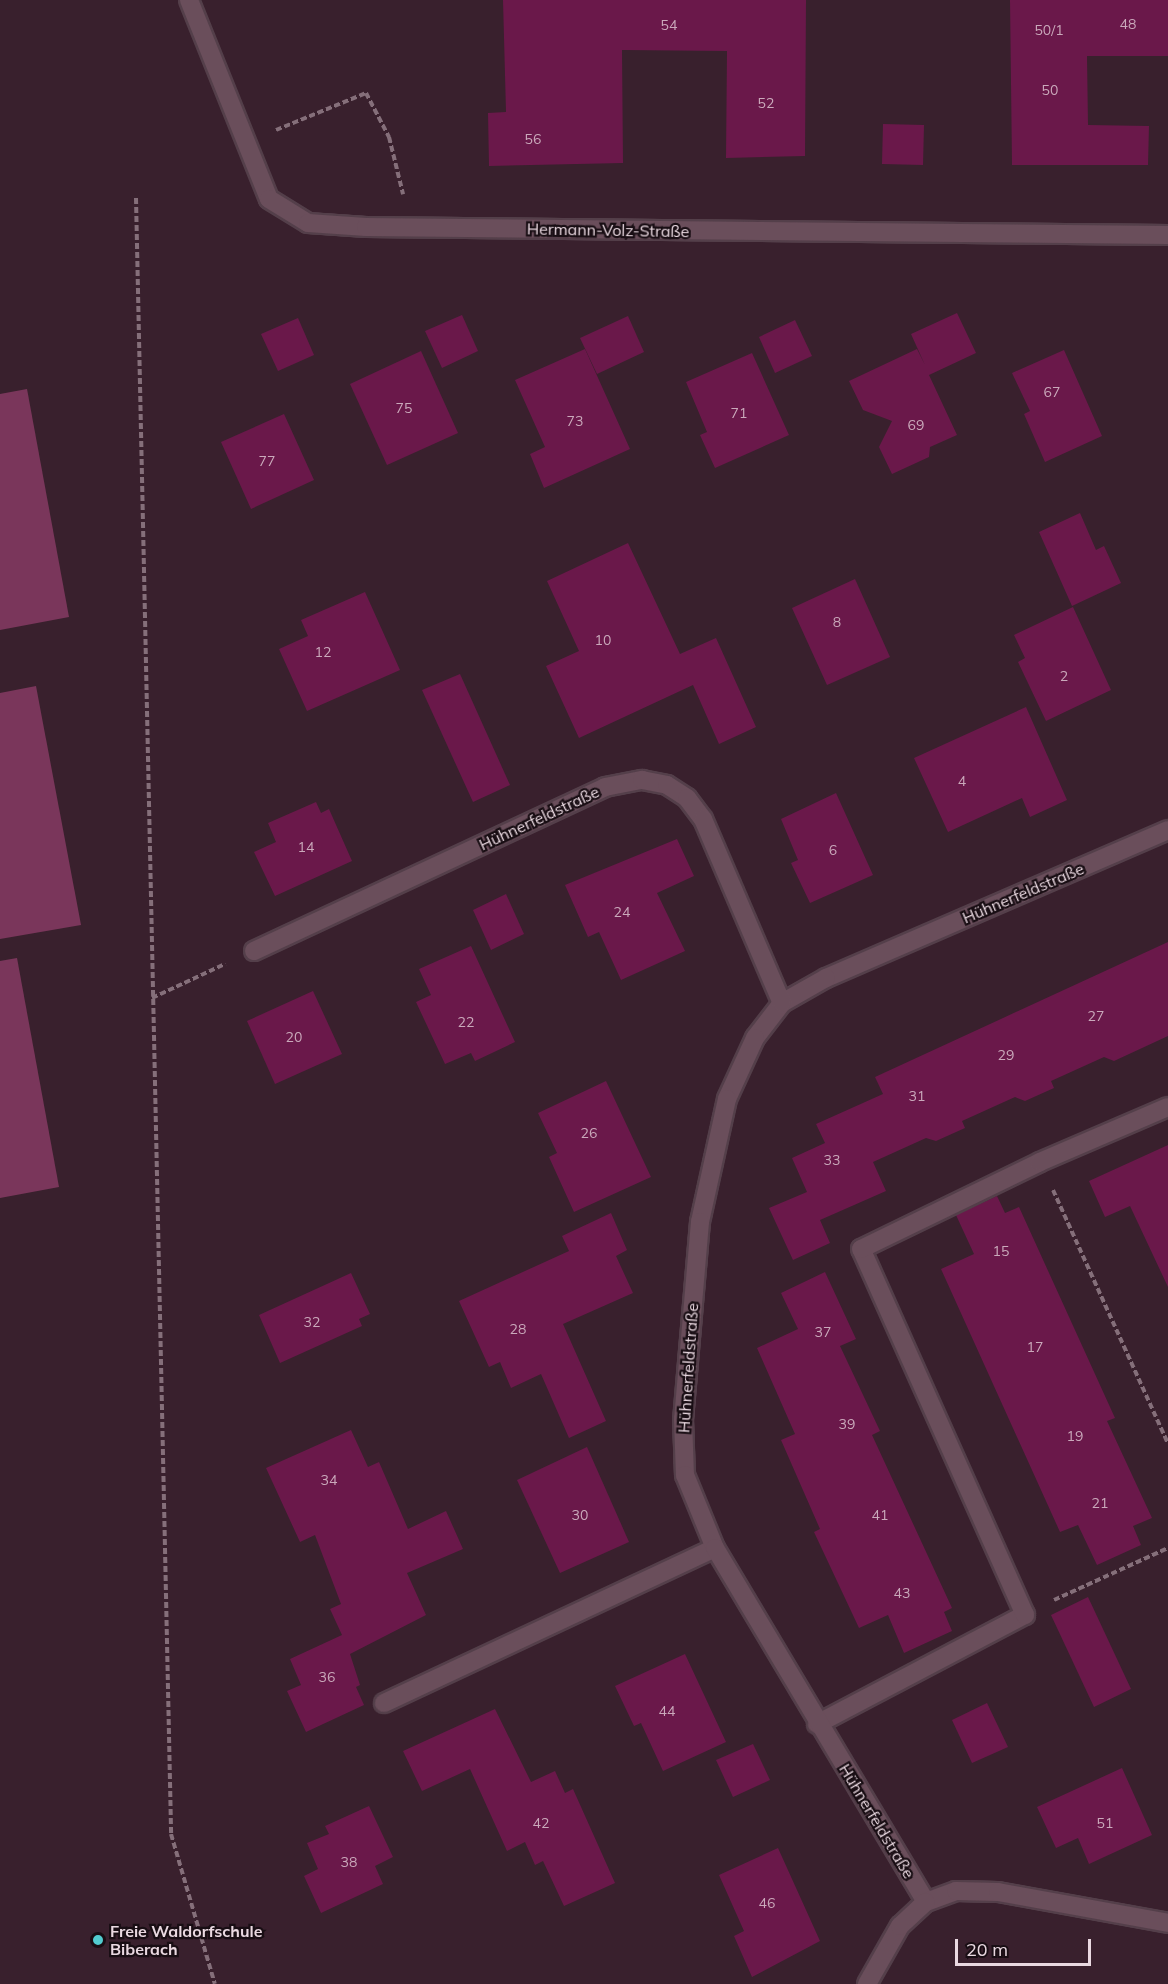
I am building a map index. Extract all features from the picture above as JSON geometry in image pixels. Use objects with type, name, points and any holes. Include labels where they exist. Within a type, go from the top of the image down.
[{"type":"street","name":"Hermann-Volz-Straße","points":[[189,0],[249,144],[269,199],[308,223],[405,228],[1168,235]]},
{"type":"street","name":"Hühnerfeldstraße","points":[[254,951],[605,787],[642,780],[667,785],[687,798],[703,819],[782,1003]]},
{"type":"street","name":"Hühnerfeldstraße","points":[[926,1902],[817,1724],[715,1548],[685,1475],[683,1419],[700,1222],[727,1099],[755,1038],[782,1003],[826,978],[1168,830]]},
{"type":"street","points":[[817,1724],[1025,1615],[861,1249],[1040,1162],[1168,1107]]},
{"type":"street","points":[[384,1703],[715,1548]]},
{"type":"street","points":[[867,1984],[900,1926],[926,1902],[956,1891],[998,1892],[1168,1923]]},
{"type":"path","points":[[249,144],[294,120],[366,93],[389,137],[403,195],[405,228]]},
{"type":"path","points":[[136,198],[171,1834],[215,1984]]},
{"type":"path","points":[[152,998],[254,951]]},
{"type":"path","points":[[1040,1162],[1168,1443]]},
{"type":"path","points":[[1025,1615],[1168,1548]]},
{"type":"shaded area","points":[[27,389],[69,617],[0,630],[0,394]]},
{"type":"shaded area","points":[[36,686],[81,925],[0,939],[0,693]]},
{"type":"shaded area","points":[[17,958],[59,1187],[0,1198],[0,961]]},
{"type":"building","points":[[503,0],[806,0],[805,156],[726,158],[727,51],[622,50],[623,163],[489,166],[488,113],[506,112]]},
{"type":"building","points":[[1010,0],[1168,0],[1168,56],[1087,56],[1088,125],[1149,126],[1148,165],[1012,165]]},
{"type":"building","points":[[883,124],[924,125],[923,165],[882,164]]},
{"type":"building","points":[[957,313],[976,353],[929,375],[957,435],[930,447],[929,457],[892,474],[879,447],[892,421],[863,410],[849,381],[917,349],[925,365],[911,334]]},
{"type":"building","points":[[462,315],[478,351],[442,368],[425,331]]},
{"type":"building","points":[[628,316],[644,352],[597,374],[580,338]]},
{"type":"building","points":[[298,318],[314,355],[278,371],[261,334]]},
{"type":"building","points":[[795,320],[812,356],[775,373],[759,337]]},
{"type":"building","points":[[585,349],[630,449],[544,488],[530,454],[545,447],[515,380]]},
{"type":"building","points":[[1064,350],[1102,436],[1045,462],[1024,414],[1030,411],[1012,373]]},
{"type":"building","points":[[421,351],[458,433],[387,465],[350,384]]},
{"type":"building","points":[[752,353],[789,435],[715,468],[700,435],[707,432],[686,382]]},
{"type":"building","points":[[284,414],[314,480],[251,509],[221,442]]},
{"type":"building","points":[[1080,513],[1096,550],[1104,546],[1121,583],[1072,606],[1039,532]]},
{"type":"building","points":[[628,543],[680,654],[716,638],[756,727],[719,744],[693,685],[579,738],[546,666],[579,651],[547,581]]},
{"type":"building","points":[[855,579],[890,657],[827,685],[792,608]]},
{"type":"building","points":[[365,592],[400,670],[307,711],[279,649],[308,636],[301,620]]},
{"type":"building","points":[[1073,607],[1111,690],[1046,721],[1018,662],[1025,658],[1014,635]]},
{"type":"building","points":[[460,674],[510,785],[473,802],[422,690]]},
{"type":"building","points":[[1026,707],[1067,800],[1030,817],[1022,798],[948,832],[914,758]]},
{"type":"building","points":[[836,793],[873,875],[810,903],[791,863],[798,860],[781,819]]},
{"type":"building","points":[[316,802],[321,813],[329,809],[352,861],[275,896],[254,852],[276,842],[268,823]]},
{"type":"building","points":[[677,839],[694,876],[657,893],[685,951],[621,980],[599,932],[588,937],[565,885]]},
{"type":"building","points":[[506,894],[524,934],[491,950],[473,910]]},
{"type":"building","points":[[1168,942],[1168,1036],[1114,1061],[1104,1057],[1051,1081],[1054,1088],[1025,1101],[1015,1097],[962,1121],[965,1128],[936,1141],[926,1138],[873,1162],[886,1191],[820,1220],[830,1243],[793,1260],[769,1208],[807,1192],[792,1158],[825,1143],[816,1124],[883,1094],[875,1077]]},
{"type":"building","points":[[471,946],[515,1042],[475,1061],[471,1053],[445,1064],[416,1002],[431,995],[419,969]]},
{"type":"building","points":[[313,991],[342,1054],[275,1084],[247,1021]]},
{"type":"building","points":[[606,1081],[651,1177],[574,1212],[549,1157],[557,1153],[538,1113]]},
{"type":"building","points":[[1168,1145],[1168,1287],[1130,1206],[1105,1217],[1089,1181]]},
{"type":"building","points":[[997,1196],[1005,1213],[1019,1207],[1115,1418],[1107,1421],[1152,1518],[1133,1526],[1141,1545],[1097,1565],[1078,1525],[1060,1532],[941,1269],[974,1254],[956,1215]]},
{"type":"building","points":[[611,1213],[627,1250],[616,1256],[633,1293],[563,1324],[606,1421],[569,1438],[541,1374],[511,1388],[500,1362],[489,1367],[459,1301],[569,1251],[562,1236]]},
{"type":"building","points":[[825,1272],[856,1339],[840,1346],[880,1431],[872,1435],[952,1608],[944,1612],[952,1631],[904,1653],[888,1615],[859,1628],[814,1532],[820,1529],[781,1440],[795,1434],[757,1348],[798,1329],[781,1293]]},
{"type":"building","points":[[351,1273],[370,1314],[359,1319],[362,1326],[280,1363],[259,1315]]},
{"type":"building","points":[[351,1430],[368,1467],[379,1462],[408,1529],[446,1511],[463,1549],[407,1573],[426,1615],[350,1654],[360,1685],[356,1687],[364,1705],[306,1732],[287,1691],[301,1685],[290,1659],[342,1635],[330,1609],[341,1604],[315,1535],[300,1542],[266,1468]]},
{"type":"building","points":[[587,1447],[629,1542],[560,1573],[517,1480]]},
{"type":"building","points":[[1088,1597],[1131,1689],[1094,1707],[1051,1615]]},
{"type":"building","points":[[685,1654],[726,1742],[663,1771],[641,1723],[634,1726],[615,1686]]},
{"type":"building","points":[[987,1703],[1008,1747],[972,1763],[952,1720]]},
{"type":"building","points":[[495,1709],[531,1782],[555,1771],[565,1793],[573,1789],[615,1883],[564,1906],[543,1861],[535,1865],[525,1842],[507,1851],[470,1769],[422,1791],[403,1751]]},
{"type":"building","points":[[753,1744],[770,1780],[733,1797],[716,1760]]},
{"type":"building","points":[[1122,1768],[1152,1835],[1089,1864],[1078,1838],[1056,1848],[1037,1807]]},
{"type":"building","points":[[369,1806],[393,1857],[375,1866],[383,1884],[321,1913],[304,1876],[318,1869],[307,1843],[329,1834],[325,1826]]},
{"type":"building","points":[[778,1848],[820,1941],[752,1977],[734,1936],[744,1931],[719,1875]]},
{"type":"place","name":"Freie Waldorfschule Biberach","points":[[98,1940]]}]
